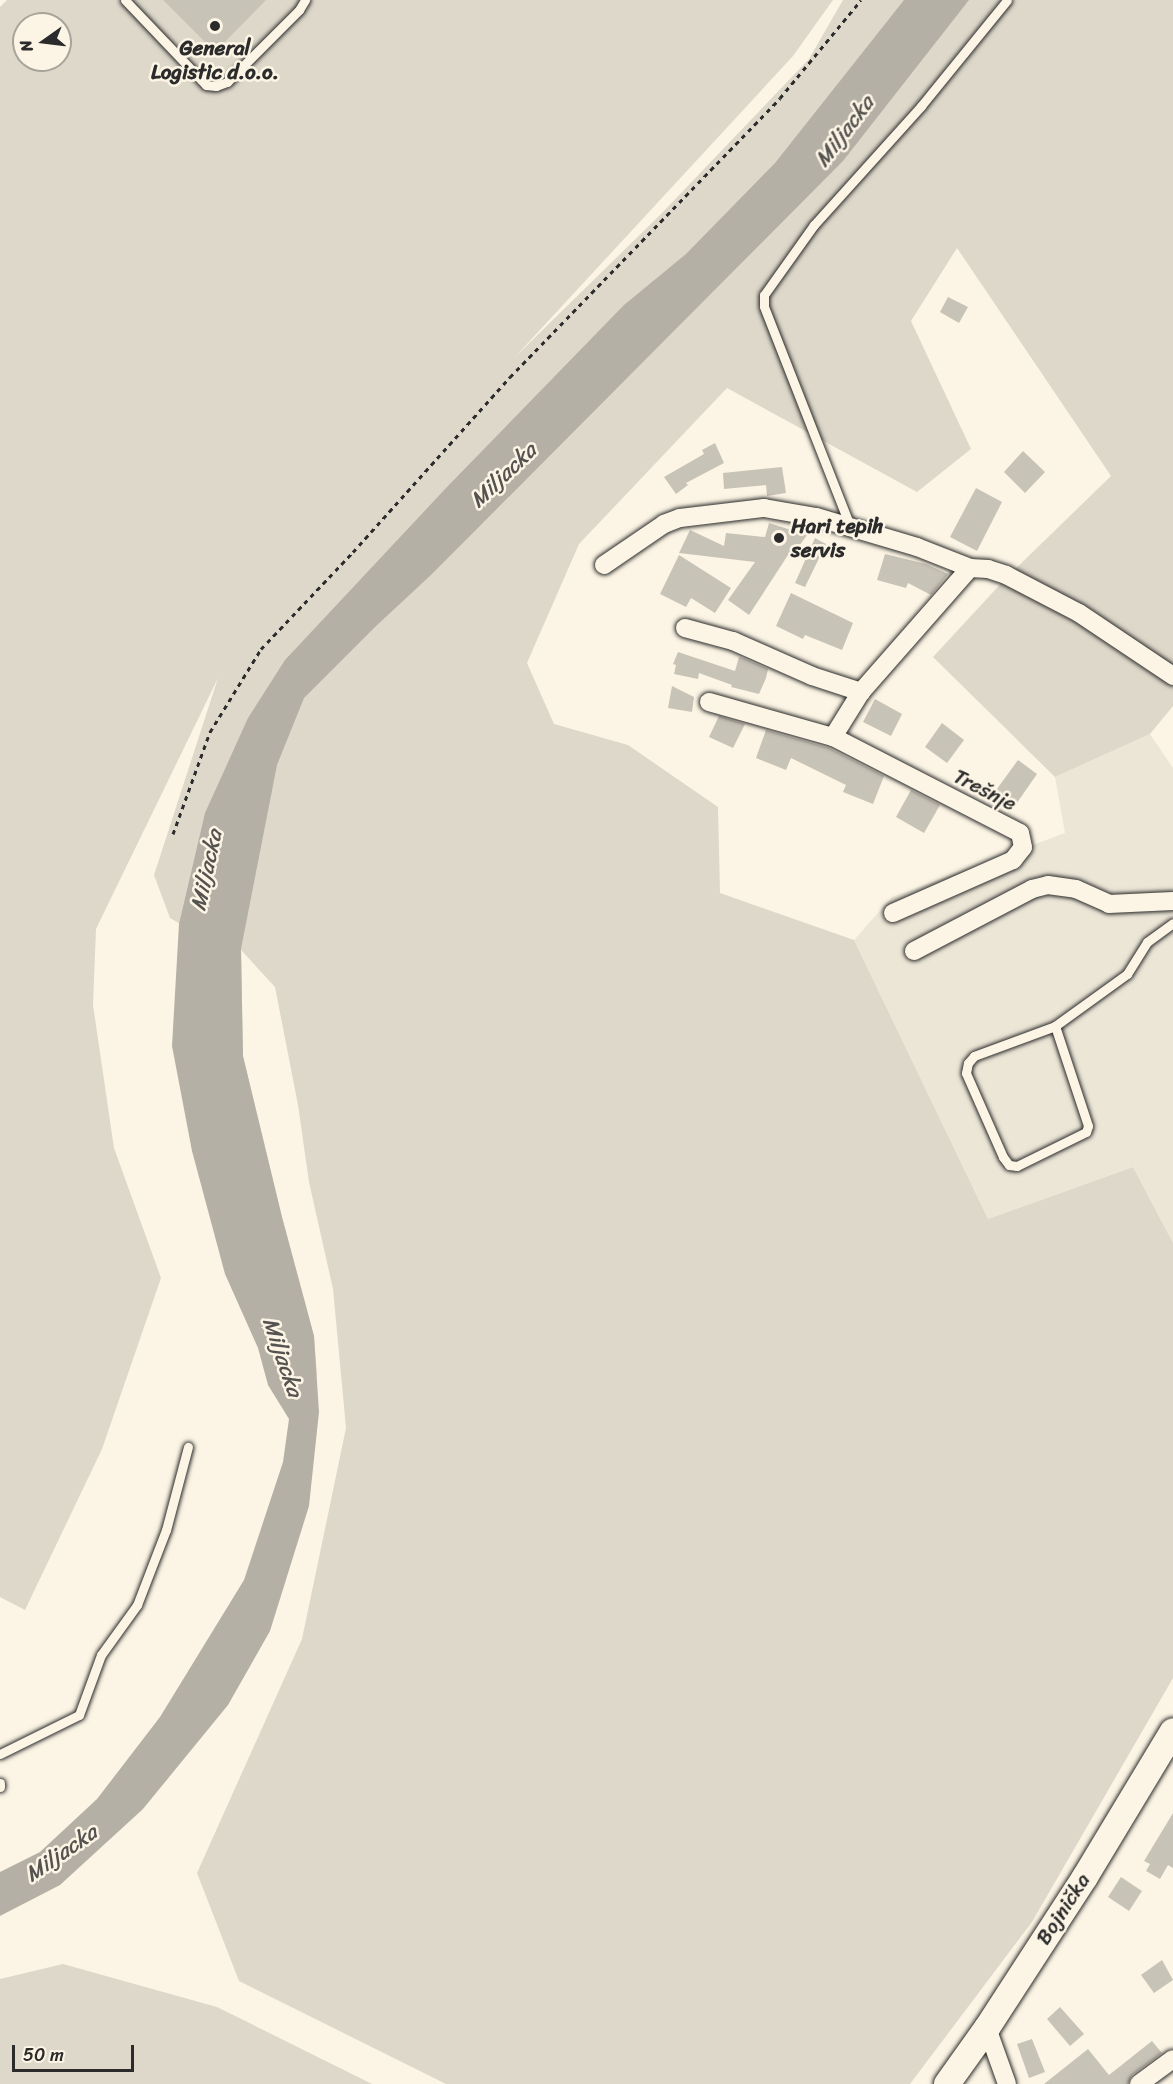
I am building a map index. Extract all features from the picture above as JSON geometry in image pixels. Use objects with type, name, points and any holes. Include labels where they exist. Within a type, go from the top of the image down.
[{"type":"main road","name":"Bojnička","points":[[947,2084],[987,2028],[1085,1877],[1173,1731]]},
{"type":"street","points":[[604,565],[664,524],[699,514],[764,508],[816,517],[917,547],[970,568],[988,569],[1006,575],[1079,613],[1173,676]]},
{"type":"street","points":[[833,737],[861,692],[970,568]]},
{"type":"street","points":[[685,628],[733,641],[812,676],[861,692]]},
{"type":"street","name":"Trešnje","points":[[710,702],[833,737],[1020,833],[1023,840],[1020,855],[1013,860],[893,913]]},
{"type":"street","points":[[914,951],[1032,889],[1048,885],[1076,889],[1109,904],[1125,905],[1155,900],[1173,901]]},
{"type":"street","points":[[987,2028],[1007,2084]]},
{"type":"street","points":[[1139,2084],[1173,2059]]},
{"type":"lane","points":[[125,0],[206,85],[216,86],[226,82],[299,10],[305,0]]},
{"type":"lane","points":[[851,528],[764,306],[764,295],[814,225],[921,106],[1007,0]]},
{"type":"lane","points":[[1055,1026],[1088,1126],[1086,1132],[1017,1166],[1009,1165],[1002,1157],[966,1072],[968,1063],[974,1056],[1055,1026],[1126,974],[1147,942],[1173,923]]},
{"type":"lane","points":[[0,1754],[79,1715],[101,1655],[137,1605],[166,1530],[188,1447]]},
{"type":"path","points":[[173,834],[210,732],[261,649],[353,552],[510,377],[780,98],[861,0]]},
{"type":"shaded area","points":[[7,0],[833,0],[793,56],[515,357],[661,214],[809,59],[843,0],[1173,0],[1173,706],[1150,734],[1055,777],[933,657],[1007,577],[1111,476],[957,248],[911,321],[971,449],[917,492],[727,388],[579,544],[527,663],[554,724],[628,745],[718,807],[720,893],[854,940],[988,1219],[1133,1167],[1173,1243],[1173,1678],[1032,1922],[910,2084],[446,2084],[239,1981],[197,1873],[302,1639],[346,1428],[333,1289],[309,1182],[298,1105],[275,987],[241,950],[243,1056],[314,1336],[317,1377],[209,941],[170,918],[154,875],[218,678],[96,929],[93,1005],[114,1148],[161,1278],[102,1449],[25,1610],[0,1597],[0,7]]},
{"type":"shaded area","points":[[1150,734],[1173,768],[1173,1243],[1133,1167],[988,1219],[854,940],[892,897],[1065,833],[1055,777]]},
{"type":"shaded area","points":[[63,1964],[217,2007],[372,2084],[0,2084],[0,1979]]},
{"type":"water","name":"Miljacka","points":[[904,0],[969,0],[843,161],[432,574],[304,698],[277,765],[241,949],[243,1056],[314,1336],[319,1412],[309,1506],[270,1631],[228,1705],[143,1809],[60,1885],[0,1916],[0,1872],[40,1852],[97,1799],[160,1717],[244,1580],[283,1462],[289,1419],[268,1385],[258,1348],[225,1274],[192,1151],[172,1046],[179,924],[205,813],[248,718],[285,660],[447,487],[624,305],[686,254],[775,163]]},
{"type":"building","name":"General Logistic d.o.o.","points":[[163,0],[266,0],[215,52]]},
{"type":"building","points":[[948,297],[968,307],[959,323],[940,312]]},
{"type":"building","points":[[715,443],[724,463],[686,483],[688,485],[676,494],[664,477],[704,454],[702,450]]},
{"type":"building","points":[[1023,451],[1045,472],[1025,493],[1004,472]]},
{"type":"building","points":[[782,467],[786,493],[767,496],[766,485],[724,489],[723,473]]},
{"type":"building","points":[[976,488],[1002,502],[977,551],[950,537]]},
{"type":"building","points":[[769,523],[807,535],[792,556],[788,555],[749,615],[728,600],[755,562],[679,553],[690,530],[724,546],[726,533],[765,537]]},
{"type":"building","points":[[815,538],[826,544],[805,587],[795,583]]},
{"type":"building","points":[[885,554],[926,564],[948,574],[931,595],[908,583],[906,588],[877,580]]},
{"type":"building","points":[[679,555],[731,588],[715,613],[691,598],[686,607],[660,594]]},
{"type":"building","points":[[791,593],[853,623],[842,650],[805,635],[803,639],[776,626]]},
{"type":"building","points":[[678,652],[735,671],[739,657],[743,658],[768,669],[766,678],[759,694],[731,687],[732,685],[699,673],[698,679],[674,674],[676,665],[673,664]]},
{"type":"building","points":[[672,686],[694,697],[692,712],[668,708]]},
{"type":"building","points":[[875,699],[902,714],[891,736],[863,722]]},
{"type":"building","points":[[719,716],[745,724],[733,748],[709,737]]},
{"type":"building","points":[[942,723],[964,740],[947,763],[925,747]]},
{"type":"building","points":[[766,730],[829,748],[884,776],[873,804],[843,792],[846,785],[791,758],[786,770],[756,758]]},
{"type":"building","points":[[1018,760],[1037,774],[1014,807],[994,793]]},
{"type":"building","points":[[911,790],[940,805],[924,833],[896,817]]},
{"type":"building","points":[[1173,1813],[1173,1868],[1168,1865],[1160,1879],[1146,1871],[1150,1864],[1144,1861]]},
{"type":"building","points":[[1121,1877],[1142,1891],[1129,1911],[1108,1897]]},
{"type":"building","points":[[1162,1960],[1173,1980],[1154,1993],[1141,1975]]},
{"type":"building","points":[[1060,2007],[1084,2034],[1070,2046],[1047,2019]]},
{"type":"building","points":[[1032,2039],[1045,2072],[1029,2078],[1017,2044]]},
{"type":"building","points":[[1152,2041],[1162,2053],[1132,2075],[1128,2084],[1044,2084],[1088,2049],[1109,2075]]},
{"type":"place","name":"General Logistic d.o.o.","points":[[215,26]]},
{"type":"place","name":"Hari tepih servis","points":[[779,538]]}]
